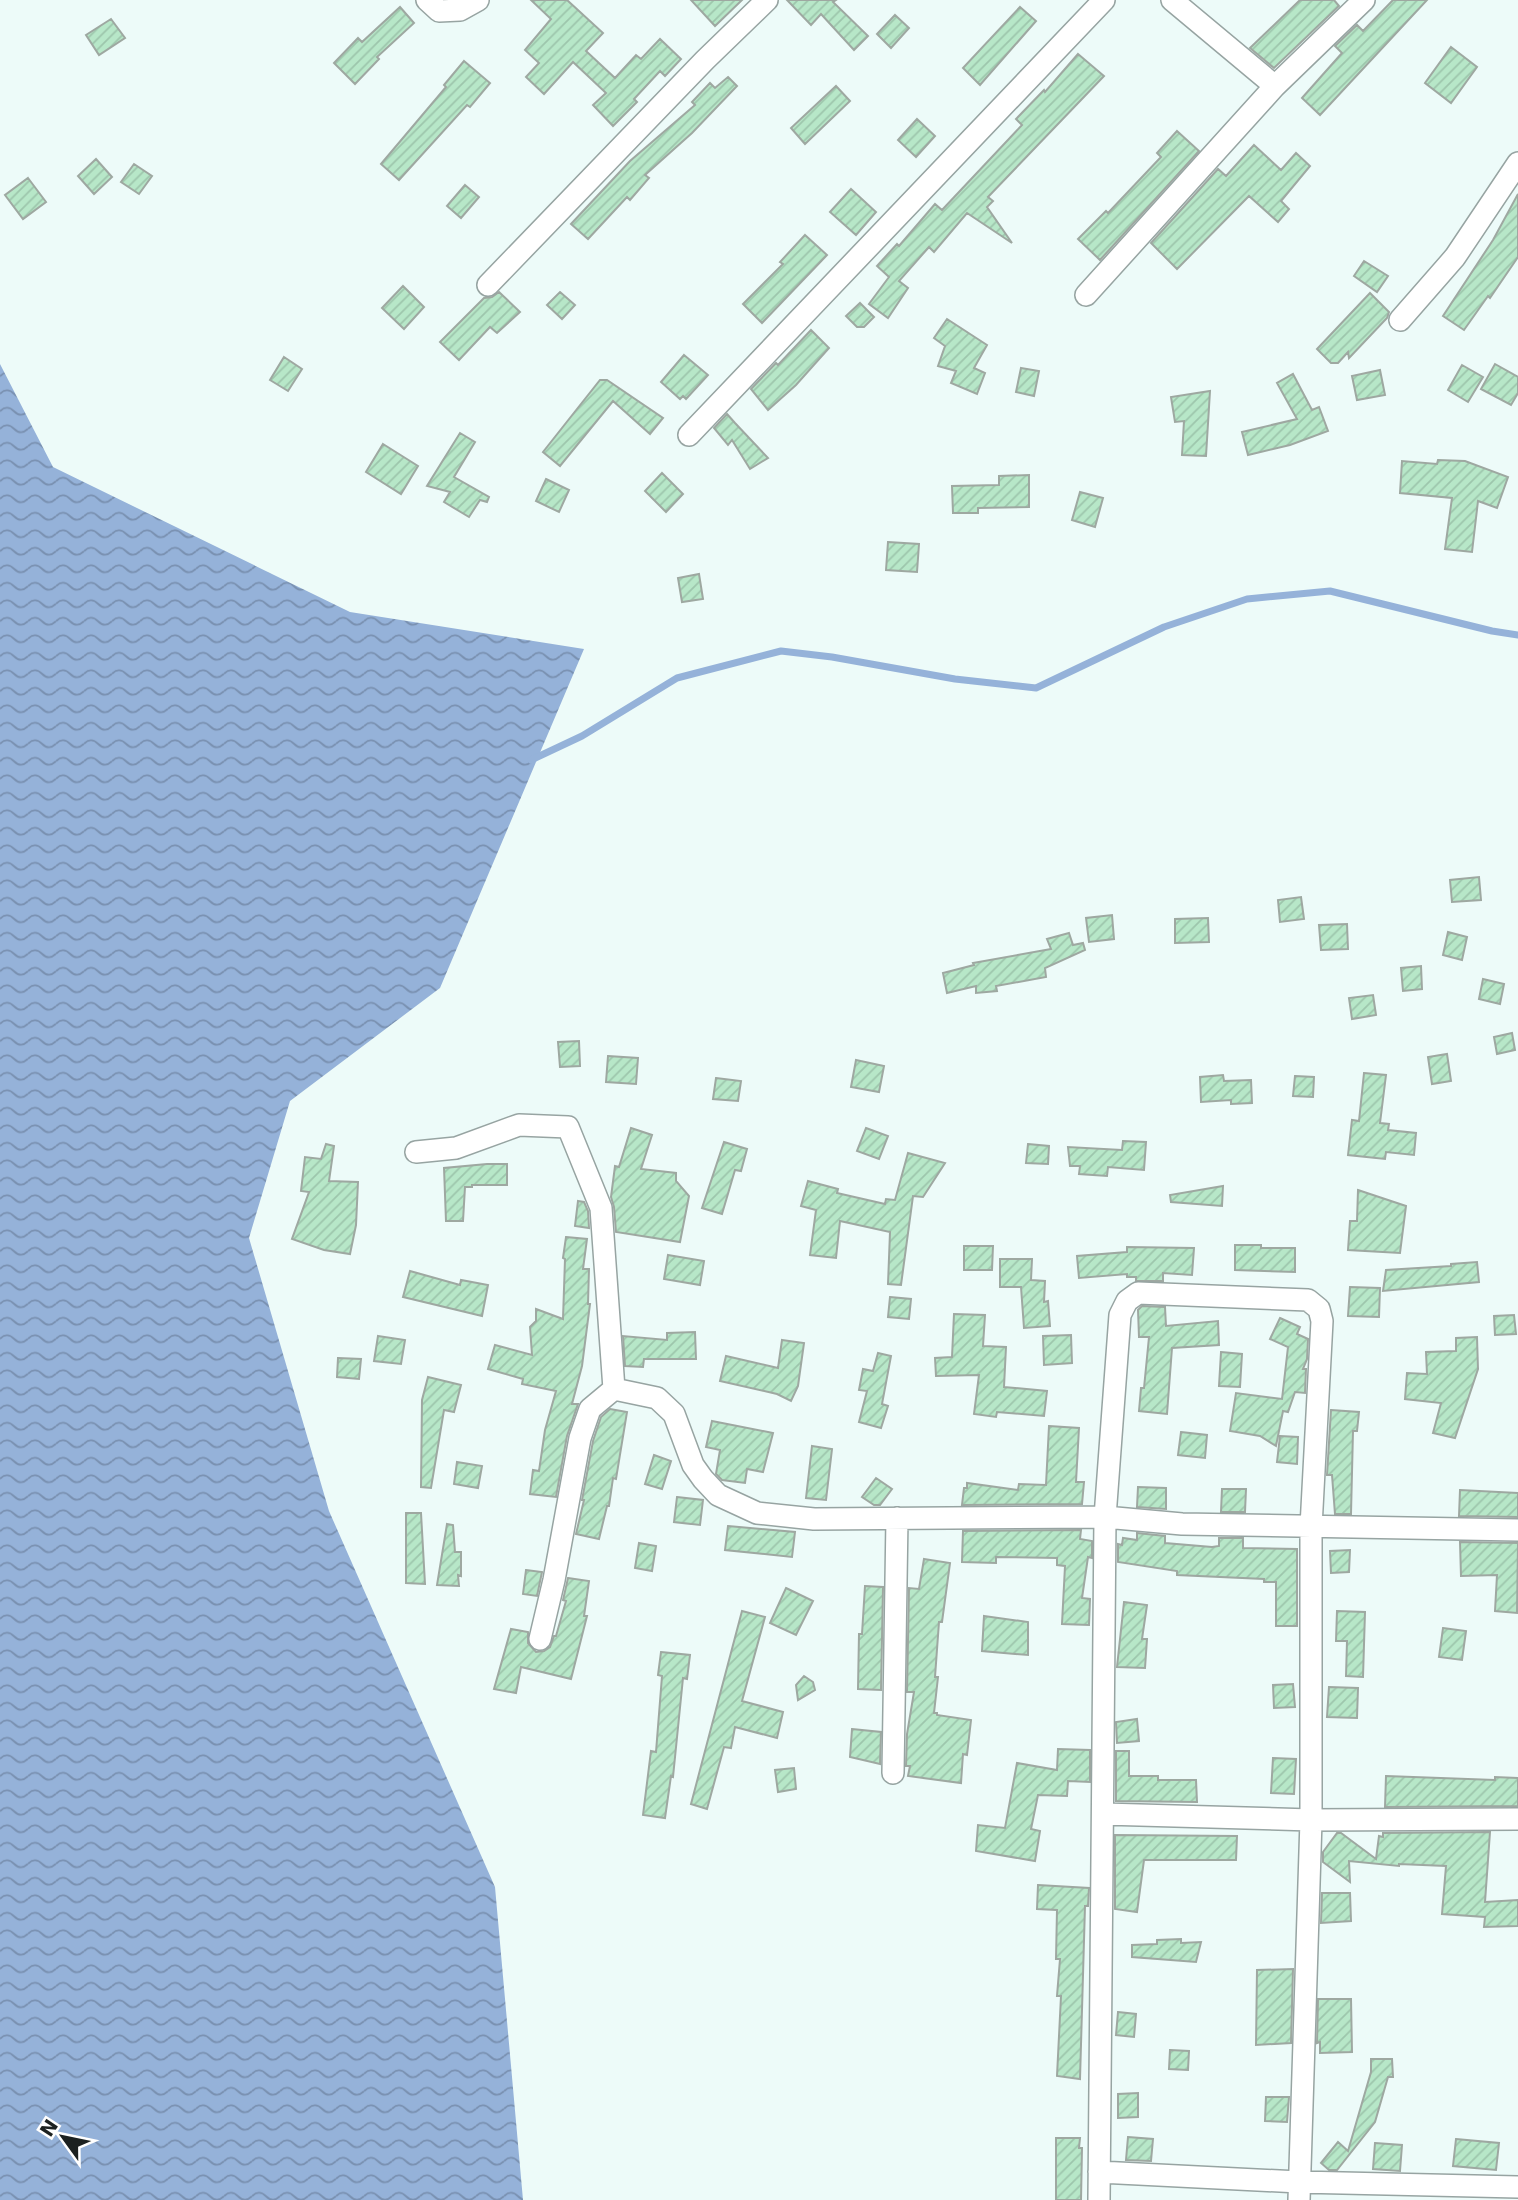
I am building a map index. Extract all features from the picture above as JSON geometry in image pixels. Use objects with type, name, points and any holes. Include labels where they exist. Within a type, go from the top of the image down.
[{"type":"street","points":[[427,0],[439,11],[460,10],[478,0]]},
{"type":"street","points":[[488,285],[766,0]]},
{"type":"street","points":[[689,435],[1104,0]]},
{"type":"street","points":[[1172,0],[1275,86]]},
{"type":"street","points":[[1086,295],[1275,86],[1364,0]]},
{"type":"street","points":[[1400,320],[1455,257],[1518,163]]},
{"type":"street","points":[[416,1152],[456,1148],[519,1125],[568,1127],[601,1208],[614,1389]]},
{"type":"street","points":[[1099,2200],[1105,1517],[1121,1315],[1127,1301],[1138,1293],[1308,1300],[1319,1309],[1322,1321],[1311,1527],[1311,1820],[1299,2191]]},
{"type":"street","points":[[614,1389],[657,1398],[674,1414],[693,1465],[704,1479],[718,1495],[757,1513],[814,1519],[1105,1517],[1182,1524],[1518,1531]]},
{"type":"street","points":[[540,1639],[554,1580],[580,1438],[590,1409],[614,1389]]},
{"type":"street","points":[[893,1773],[897,1518]]},
{"type":"street","points":[[1104,1814],[1311,1820],[1518,1819]]},
{"type":"street","points":[[1099,2172],[1299,2191],[1518,2187]]},
{"type":"water","points":[[0,364],[53,467],[350,612],[584,649],[440,988],[290,1101],[249,1238],[329,1511],[495,1887],[523,2200],[0,2200]]},
{"type":"building","points":[[531,0],[567,0],[603,33],[586,51],[615,78],[636,55],[641,59],[660,39],[681,59],[665,76],[660,71],[634,99],[637,102],[613,126],[593,105],[606,93],[573,62],[544,94],[526,77],[539,63],[525,50],[551,19]]},
{"type":"building","points":[[691,0],[742,0],[715,26]]},
{"type":"building","points":[[787,0],[836,0],[833,2],[868,36],[854,50],[821,14],[811,25]]},
{"type":"building","points":[[1300,0],[1334,0],[1339,6],[1274,68],[1250,48]]},
{"type":"building","points":[[1393,0],[1427,0],[1320,115],[1302,98],[1342,53],[1335,46],[1357,25],[1363,31]]},
{"type":"building","points":[[400,7],[414,23],[377,57],[379,59],[355,84],[334,63],[358,38],[362,42]]},
{"type":"building","points":[[1020,7],[1036,21],[980,85],[963,68]]},
{"type":"building","points":[[895,15],[909,28],[891,48],[877,34]]},
{"type":"building","points":[[111,19],[125,38],[99,55],[86,35]]},
{"type":"building","points":[[1451,47],[1477,67],[1451,103],[1425,83]]},
{"type":"building","points":[[1078,54],[1104,76],[988,197],[993,201],[987,207],[1012,243],[967,213],[934,252],[929,247],[899,281],[908,288],[888,318],[869,304],[889,277],[877,266],[897,244],[899,246],[935,204],[942,210],[1022,125],[1016,119],[1044,90],[1045,92]]},
{"type":"building","points":[[464,61],[490,83],[399,180],[381,164],[446,87],[444,85]]},
{"type":"building","points":[[728,77],[737,86],[692,133],[645,175],[649,178],[630,200],[627,197],[588,239],[571,224],[630,161],[695,105],[692,102],[710,83],[715,88]]},
{"type":"building","points":[[836,86],[850,101],[805,144],[791,128]]},
{"type":"building","points":[[917,119],[935,136],[916,157],[898,140]]},
{"type":"building","points":[[1177,131],[1199,151],[1100,260],[1078,239],[1106,211],[1108,213],[1161,157],[1157,153]]},
{"type":"building","points":[[1254,145],[1281,170],[1296,153],[1310,166],[1281,201],[1289,209],[1278,222],[1249,196],[1177,269],[1151,243],[1218,169],[1226,176]]},
{"type":"building","points":[[96,159],[112,177],[94,194],[78,176]]},
{"type":"building","points":[[134,164],[152,176],[139,194],[121,182]]},
{"type":"building","points":[[28,178],[46,202],[23,219],[5,195]]},
{"type":"building","points":[[465,185],[479,197],[461,218],[447,206]]},
{"type":"building","points":[[851,189],[876,212],[856,235],[830,212]]},
{"type":"building","points":[[1518,194],[1518,257],[1464,330],[1443,316],[1493,240]]},
{"type":"building","points":[[805,235],[827,255],[762,323],[743,304],[783,264],[780,262]]},
{"type":"building","points":[[1364,261],[1388,276],[1377,292],[1354,276]]},
{"type":"building","points":[[403,286],[424,307],[404,329],[382,308]]},
{"type":"building","points":[[499,292],[520,312],[497,333],[490,327],[459,360],[440,342],[484,298]]},
{"type":"building","points":[[560,292],[575,305],[562,319],[547,305]]},
{"type":"building","points":[[1370,293],[1389,312],[1387,318],[1349,358],[1348,352],[1338,363],[1331,363],[1317,349]]},
{"type":"building","points":[[860,303],[874,317],[864,327],[857,327],[846,316]]},
{"type":"building","points":[[947,319],[987,345],[974,368],[985,373],[977,394],[951,383],[956,371],[938,366],[945,346],[934,338]]},
{"type":"building","points":[[811,330],[829,348],[796,385],[768,410],[751,389]]},
{"type":"building","points":[[684,355],[708,375],[686,399],[683,396],[680,399],[661,382]]},
{"type":"building","points":[[284,357],[302,369],[288,391],[270,380]]},
{"type":"building","points":[[1495,364],[1518,377],[1518,393],[1511,405],[1481,389]]},
{"type":"building","points":[[1462,365],[1483,377],[1468,402],[1448,390]]},
{"type":"building","points":[[1021,368],[1039,371],[1034,396],[1016,392]]},
{"type":"building","points":[[1380,370],[1385,395],[1357,400],[1352,376]]},
{"type":"building","points":[[1293,374],[1312,410],[1319,407],[1328,431],[1290,445],[1248,455],[1242,432],[1297,419],[1277,383]]},
{"type":"building","points":[[600,380],[607,380],[663,418],[650,434],[613,401],[560,466],[543,452]]},
{"type":"building","points":[[1210,391],[1206,456],[1182,455],[1184,421],[1175,422],[1171,397]]},
{"type":"building","points":[[727,414],[768,458],[750,469],[732,440],[728,445],[714,428]]},
{"type":"building","points":[[460,433],[475,442],[454,477],[489,497],[487,502],[480,500],[469,517],[444,502],[450,492],[427,486]]},
{"type":"building","points":[[383,444],[418,466],[401,494],[366,472]]},
{"type":"building","points":[[1438,460],[1465,461],[1508,477],[1497,508],[1478,501],[1472,552],[1445,549],[1452,498],[1400,493],[1402,461],[1437,464]]},
{"type":"building","points":[[662,473],[683,494],[666,512],[645,491]]},
{"type":"building","points":[[1029,475],[1029,507],[978,508],[978,513],[953,513],[952,486],[999,485],[999,476]]},
{"type":"building","points":[[546,479],[569,490],[559,512],[536,501]]},
{"type":"building","points":[[1080,492],[1103,498],[1095,527],[1072,520]]},
{"type":"building","points":[[888,542],[919,544],[917,572],[886,570]]},
{"type":"building","points":[[699,574],[703,599],[682,602],[678,578]]},
{"type":"building","points":[[1479,877],[1481,900],[1452,902],[1450,880]]},
{"type":"building","points":[[1301,897],[1304,919],[1280,922],[1278,900]]},
{"type":"building","points":[[1112,915],[1114,939],[1089,942],[1086,918]]},
{"type":"building","points":[[1208,918],[1209,942],[1175,943],[1175,919]]},
{"type":"building","points":[[1347,924],[1348,949],[1321,950],[1319,925]]},
{"type":"building","points":[[1448,932],[1467,937],[1462,960],[1443,955]]},
{"type":"building","points":[[1069,933],[1073,945],[1083,943],[1085,950],[1045,968],[1046,977],[996,986],[997,991],[976,993],[976,986],[947,993],[943,973],[974,965],[973,963],[1051,949],[1047,939]]},
{"type":"building","points":[[1421,966],[1422,989],[1403,991],[1401,968]]},
{"type":"building","points":[[1483,979],[1504,984],[1500,1004],[1479,999]]},
{"type":"building","points":[[1373,995],[1376,1015],[1352,1019],[1349,998]]},
{"type":"building","points":[[1512,1033],[1515,1050],[1497,1054],[1494,1037]]},
{"type":"building","points":[[579,1041],[580,1066],[560,1067],[558,1042]]},
{"type":"building","points":[[1447,1054],[1451,1081],[1432,1084],[1428,1057]]},
{"type":"building","points":[[608,1056],[638,1058],[636,1084],[606,1082]]},
{"type":"building","points":[[856,1060],[884,1066],[879,1092],[851,1087]]},
{"type":"building","points":[[1364,1073],[1386,1075],[1380,1123],[1389,1124],[1388,1130],[1416,1133],[1414,1155],[1386,1152],[1385,1159],[1348,1155],[1352,1120],[1359,1121]]},
{"type":"building","points":[[1223,1075],[1224,1081],[1251,1080],[1252,1103],[1231,1104],[1231,1100],[1201,1102],[1200,1077]]},
{"type":"building","points":[[1295,1076],[1314,1077],[1313,1097],[1293,1096]]},
{"type":"building","points":[[716,1078],[741,1081],[738,1101],[713,1099]]},
{"type":"building","points":[[631,1128],[652,1135],[641,1169],[676,1173],[676,1181],[689,1196],[680,1242],[616,1232],[611,1197],[615,1166],[619,1167]]},
{"type":"building","points":[[866,1128],[888,1136],[879,1159],[857,1151]]},
{"type":"building","points":[[1123,1141],[1146,1142],[1144,1170],[1108,1167],[1107,1176],[1079,1174],[1080,1166],[1070,1166],[1068,1147],[1122,1150]]},
{"type":"building","points":[[724,1142],[747,1149],[741,1171],[735,1170],[722,1214],[702,1208]]},
{"type":"building","points":[[326,1144],[334,1146],[329,1181],[358,1182],[356,1225],[350,1254],[324,1250],[292,1239],[309,1192],[301,1191],[305,1157],[321,1159]]},
{"type":"building","points":[[1028,1144],[1049,1146],[1048,1164],[1026,1163]]},
{"type":"building","points":[[908,1153],[945,1163],[923,1197],[913,1196],[901,1285],[888,1284],[890,1232],[840,1221],[836,1258],[810,1255],[816,1210],[801,1206],[808,1181],[838,1189],[837,1193],[885,1204],[886,1199],[895,1200]]},
{"type":"building","points":[[507,1164],[507,1185],[465,1187],[463,1221],[446,1221],[444,1168]]},
{"type":"building","points":[[1223,1186],[1222,1206],[1171,1202],[1170,1195]]},
{"type":"building","points":[[1358,1190],[1406,1206],[1400,1253],[1348,1250],[1350,1221],[1357,1221]]},
{"type":"building","points":[[578,1201],[584,1202],[588,1211],[589,1228],[575,1226]]},
{"type":"building","points":[[566,1237],[587,1239],[583,1269],[589,1269],[590,1304],[582,1366],[572,1404],[578,1404],[567,1436],[556,1497],[530,1494],[533,1470],[539,1471],[545,1430],[556,1391],[522,1384],[523,1379],[488,1369],[495,1345],[532,1355],[530,1327],[536,1321],[536,1309],[563,1319],[563,1258]]},
{"type":"building","points":[[1235,1245],[1295,1248],[1295,1272],[1235,1270]]},
{"type":"building","points":[[964,1246],[993,1246],[992,1270],[964,1270]]},
{"type":"building","points":[[1127,1247],[1194,1248],[1192,1275],[1163,1273],[1163,1281],[1136,1281],[1136,1277],[1127,1277],[1127,1274],[1079,1278],[1077,1256],[1127,1252]]},
{"type":"building","points":[[668,1255],[704,1261],[700,1285],[664,1279]]},
{"type":"building","points":[[1000,1259],[1032,1259],[1031,1280],[1045,1281],[1044,1302],[1048,1301],[1050,1326],[1024,1328],[1021,1287],[1000,1287]]},
{"type":"building","points":[[1477,1262],[1479,1282],[1383,1291],[1386,1270]]},
{"type":"building","points":[[410,1271],[460,1285],[461,1280],[488,1285],[482,1316],[403,1297]]},
{"type":"building","points":[[1350,1287],[1380,1288],[1379,1317],[1348,1316]]},
{"type":"building","points":[[890,1297],[911,1299],[909,1319],[888,1317]]},
{"type":"building","points":[[1142,1306],[1165,1307],[1166,1326],[1218,1321],[1219,1345],[1172,1348],[1167,1414],[1139,1411],[1149,1337],[1139,1337],[1138,1310]]},
{"type":"building","points":[[954,1314],[985,1315],[983,1346],[1006,1347],[1004,1387],[1047,1391],[1044,1416],[997,1412],[996,1417],[974,1414],[979,1375],[936,1376],[935,1358],[952,1357]]},
{"type":"building","points":[[1514,1315],[1516,1334],[1495,1335],[1494,1316]]},
{"type":"building","points":[[1280,1318],[1300,1327],[1297,1334],[1308,1339],[1307,1359],[1303,1369],[1306,1369],[1305,1393],[1295,1392],[1288,1412],[1283,1411],[1276,1446],[1260,1436],[1230,1431],[1236,1393],[1282,1399],[1288,1347],[1270,1339]]},
{"type":"building","points":[[695,1332],[696,1359],[644,1359],[643,1367],[625,1366],[623,1336],[667,1340],[667,1333]]},
{"type":"building","points":[[1071,1335],[1072,1363],[1044,1365],[1043,1336]]},
{"type":"building","points":[[378,1336],[405,1340],[401,1364],[374,1361]]},
{"type":"building","points":[[1477,1337],[1478,1369],[1455,1438],[1433,1433],[1441,1403],[1405,1399],[1407,1373],[1427,1374],[1426,1352],[1456,1351],[1456,1338]]},
{"type":"building","points":[[782,1340],[804,1343],[798,1386],[791,1401],[777,1394],[720,1381],[726,1356],[778,1368]]},
{"type":"building","points":[[1221,1352],[1242,1354],[1240,1387],[1219,1386]]},
{"type":"building","points":[[878,1353],[891,1356],[882,1404],[888,1406],[881,1428],[859,1422],[867,1391],[859,1390],[863,1369],[873,1371]]},
{"type":"building","points":[[338,1358],[361,1359],[359,1379],[337,1377]]},
{"type":"building","points":[[428,1377],[461,1385],[454,1412],[444,1410],[431,1488],[421,1487],[422,1400]]},
{"type":"building","points":[[610,1409],[627,1412],[616,1479],[613,1478],[609,1506],[599,1539],[576,1534],[593,1441],[601,1417]]},
{"type":"building","points":[[1331,1410],[1359,1412],[1357,1431],[1353,1431],[1351,1514],[1335,1514],[1332,1475],[1327,1475]]},
{"type":"building","points":[[712,1421],[773,1433],[763,1472],[747,1469],[745,1483],[722,1480],[716,1474],[720,1450],[706,1447]]},
{"type":"building","points":[[1049,1426],[1079,1428],[1076,1482],[1084,1482],[1082,1504],[962,1505],[967,1483],[1018,1490],[1019,1484],[1046,1485]]},
{"type":"building","points":[[1181,1432],[1207,1435],[1205,1458],[1178,1455]]},
{"type":"building","points":[[1280,1436],[1298,1437],[1297,1464],[1277,1462]]},
{"type":"building","points":[[812,1446],[832,1449],[826,1500],[806,1498]]},
{"type":"building","points":[[654,1455],[671,1461],[662,1489],[645,1484]]},
{"type":"building","points":[[457,1462],[482,1466],[478,1488],[454,1484]]},
{"type":"building","points":[[876,1478],[892,1489],[880,1505],[874,1505],[862,1497]]},
{"type":"building","points":[[1138,1487],[1166,1488],[1166,1509],[1137,1507]]},
{"type":"building","points":[[1222,1489],[1246,1489],[1245,1512],[1221,1512]]},
{"type":"building","points":[[1460,1490],[1518,1493],[1518,1517],[1459,1516]]},
{"type":"building","points":[[677,1497],[703,1500],[700,1525],[674,1522]]},
{"type":"building","points":[[406,1513],[421,1513],[425,1584],[406,1583]]},
{"type":"building","points":[[447,1524],[453,1525],[455,1552],[461,1552],[459,1586],[437,1585]]},
{"type":"building","points":[[728,1526],[795,1532],[792,1557],[725,1550]]},
{"type":"building","points":[[1081,1530],[1080,1539],[1092,1541],[1092,1558],[1088,1557],[1082,1598],[1090,1599],[1089,1625],[1062,1624],[1065,1566],[1057,1565],[1057,1558],[996,1557],[996,1563],[962,1562],[963,1531]]},
{"type":"building","points":[[1137,1533],[1165,1536],[1165,1543],[1212,1547],[1219,1546],[1219,1538],[1243,1538],[1243,1548],[1297,1549],[1297,1626],[1276,1626],[1276,1582],[1264,1582],[1264,1579],[1177,1575],[1177,1571],[1118,1562],[1118,1544],[1122,1545],[1123,1538],[1137,1540]]},
{"type":"building","points":[[1460,1542],[1518,1543],[1517,1613],[1495,1611],[1497,1575],[1461,1576]]},
{"type":"building","points":[[639,1543],[656,1546],[652,1571],[635,1568]]},
{"type":"building","points":[[1350,1550],[1349,1572],[1331,1573],[1330,1551]]},
{"type":"building","points":[[924,1559],[950,1563],[942,1622],[939,1622],[934,1713],[971,1720],[967,1755],[963,1754],[961,1783],[908,1776],[910,1766],[906,1766],[907,1734],[914,1692],[907,1692],[909,1588],[919,1589]]},
{"type":"building","points":[[526,1570],[542,1572],[537,1596],[523,1594]]},
{"type":"building","points":[[568,1578],[589,1581],[584,1616],[587,1616],[571,1679],[521,1667],[516,1693],[494,1689],[511,1629],[528,1632],[528,1643],[536,1652],[550,1647],[566,1601],[563,1600]]},
{"type":"building","points":[[865,1586],[883,1587],[881,1690],[858,1689],[859,1634],[862,1634]]},
{"type":"building","points":[[786,1588],[813,1601],[796,1635],[770,1623]]},
{"type":"building","points":[[1124,1602],[1147,1605],[1142,1639],[1147,1639],[1145,1668],[1117,1667]]},
{"type":"building","points":[[742,1611],[765,1617],[742,1701],[783,1712],[777,1738],[735,1727],[731,1748],[724,1747],[707,1809],[691,1804]]},
{"type":"building","points":[[1337,1611],[1365,1612],[1363,1677],[1346,1676],[1347,1641],[1336,1641]]},
{"type":"building","points":[[984,1616],[1028,1622],[1028,1655],[982,1651]]},
{"type":"building","points":[[1443,1628],[1466,1631],[1462,1660],[1439,1657]]},
{"type":"building","points":[[661,1652],[690,1655],[687,1679],[683,1678],[673,1777],[671,1776],[665,1818],[643,1815],[651,1751],[656,1752],[662,1676],[658,1675]]},
{"type":"building","points":[[804,1676],[813,1682],[815,1690],[798,1700],[796,1685]]},
{"type":"building","points":[[1293,1684],[1295,1707],[1274,1708],[1273,1685]]},
{"type":"building","points":[[1329,1687],[1358,1688],[1357,1718],[1327,1717]]},
{"type":"building","points":[[1137,1719],[1139,1741],[1117,1743],[1116,1722]]},
{"type":"building","points":[[852,1729],[881,1732],[880,1764],[850,1757]]},
{"type":"building","points":[[1058,1749],[1090,1750],[1090,1782],[1068,1781],[1067,1796],[1038,1795],[1031,1829],[1040,1831],[1035,1861],[976,1851],[978,1825],[1005,1828],[1017,1763],[1057,1770]]},
{"type":"building","points":[[1116,1751],[1129,1751],[1129,1776],[1158,1776],[1158,1780],[1196,1780],[1197,1802],[1116,1801]]},
{"type":"building","points":[[1273,1758],[1296,1759],[1294,1794],[1271,1793]]},
{"type":"building","points":[[794,1768],[796,1789],[778,1792],[775,1770]]},
{"type":"building","points":[[1386,1776],[1495,1780],[1495,1777],[1518,1778],[1518,1806],[1385,1807]]},
{"type":"building","points":[[1490,1832],[1485,1902],[1518,1900],[1518,1926],[1484,1927],[1485,1917],[1442,1914],[1446,1866],[1399,1866],[1349,1861],[1350,1882],[1323,1862],[1323,1852],[1337,1833],[1341,1833],[1376,1859],[1379,1836],[1383,1837],[1383,1833]]},
{"type":"building","points":[[1115,1835],[1237,1836],[1236,1860],[1144,1860],[1137,1912],[1115,1909]]},
{"type":"building","points":[[1038,1885],[1089,1888],[1088,1906],[1085,1906],[1080,2079],[1057,2076],[1061,1996],[1057,1996],[1060,1959],[1056,1959],[1057,1910],[1037,1909]]},
{"type":"building","points":[[1322,1893],[1350,1893],[1351,1921],[1321,1923]]},
{"type":"building","points":[[1181,1939],[1181,1943],[1201,1942],[1196,1962],[1132,1957],[1132,1945]]},
{"type":"building","points":[[1293,1969],[1291,2043],[1256,2045],[1257,1970]]},
{"type":"building","points":[[1318,1999],[1351,1999],[1352,2052],[1320,2053],[1320,2042],[1317,2043]]},
{"type":"building","points":[[1118,2012],[1136,2014],[1134,2037],[1116,2035]]},
{"type":"building","points":[[1170,2050],[1189,2051],[1188,2070],[1169,2069]]},
{"type":"building","points":[[1371,2059],[1392,2059],[1393,2077],[1388,2077],[1375,2122],[1337,2170],[1329,2170],[1321,2163],[1338,2142],[1348,2151],[1371,2072]]},
{"type":"building","points":[[1138,2093],[1138,2117],[1118,2118],[1118,2094]]},
{"type":"building","points":[[1266,2097],[1289,2097],[1287,2122],[1265,2121]]},
{"type":"building","points":[[1128,2137],[1153,2139],[1151,2161],[1126,2160]]},
{"type":"building","points":[[1056,2138],[1080,2138],[1081,2200],[1056,2200]]},
{"type":"building","points":[[1456,2139],[1499,2143],[1496,2170],[1453,2166]]},
{"type":"building","points":[[1375,2143],[1402,2145],[1400,2171],[1373,2169]]},
{"type":"waterway","points":[[531,760],[582,736],[677,678],[781,651],[832,657],[955,679],[1036,688],[1164,627],[1247,599],[1330,591],[1518,635]]}]
